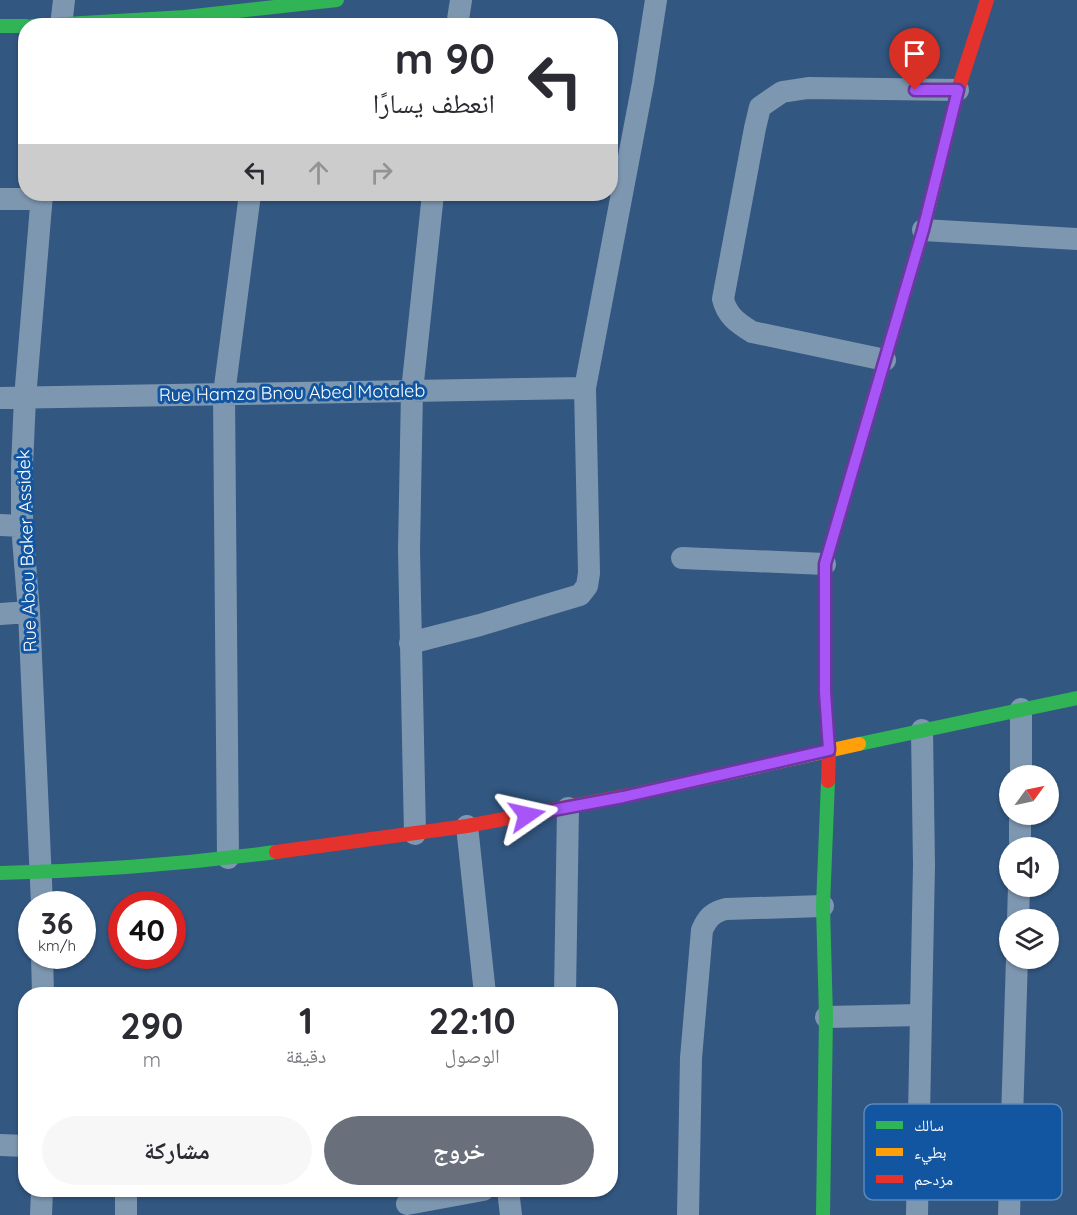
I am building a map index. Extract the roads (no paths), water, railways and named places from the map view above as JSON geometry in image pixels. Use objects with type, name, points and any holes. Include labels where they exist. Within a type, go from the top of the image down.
[{"type":"street","points":[[62,18],[64,0]]},
{"type":"street","points":[[238,18],[272,17],[337,0]]},
{"type":"street","points":[[458,18],[461,0]]},
{"type":"street","points":[[410,644],[491,622],[584,592],[587,586],[589,573],[585,388],[643,83],[656,0]]},
{"type":"street","points":[[823,1215],[826,1017],[823,906],[829,750],[825,692],[825,564],[923,230],[958,90],[987,0]]},
{"type":"street","points":[[0,26],[18,26]]},
{"type":"street","points":[[885,360],[752,332],[728,314],[723,299],[760,107],[782,92],[808,88],[958,90]]},
{"type":"street","points":[[0,200],[18,198]]},
{"type":"street","name":"Rue Abou Baker Assidek","points":[[41,201],[25,398],[22,526],[29,612],[42,891]]},
{"type":"street","points":[[228,858],[224,394],[249,201]]},
{"type":"street","points":[[415,834],[409,550],[412,391],[432,201]]},
{"type":"street","points":[[923,230],[1077,239]]},
{"type":"street","name":"Rue Hamza Bnou Abed Motaleb","points":[[0,398],[585,388]]},
{"type":"street","points":[[0,525],[22,526]]},
{"type":"street","points":[[682,558],[825,564]]},
{"type":"street","points":[[0,614],[29,612]]},
{"type":"street","points":[[0,873],[228,858],[467,826],[623,797],[829,750],[1077,698]]},
{"type":"street","points":[[1021,709],[1021,765]]},
{"type":"street","points":[[919,1104],[924,865],[922,730]]},
{"type":"street","points":[[566,987],[568,808]]},
{"type":"street","points":[[467,826],[483,987]]},
{"type":"street","points":[[688,1215],[692,1058],[702,930],[709,917],[726,909],[823,906]]},
{"type":"street","points":[[42,969],[43,987]]},
{"type":"street","points":[[1012,1104],[1017,969]]},
{"type":"street","points":[[826,1017],[921,1015]]},
{"type":"street","points":[[0,1145],[18,1146]]},
{"type":"street","points":[[41,1215],[42,1197]]},
{"type":"street","points":[[126,1197],[126,1215]]},
{"type":"street","points":[[408,1204],[446,1197]]},
{"type":"street","points":[[509,1197],[511,1215]]},
{"type":"street","points":[[917,1200],[917,1215]]},
{"type":"street","points":[[1009,1200],[1009,1215]]}]
